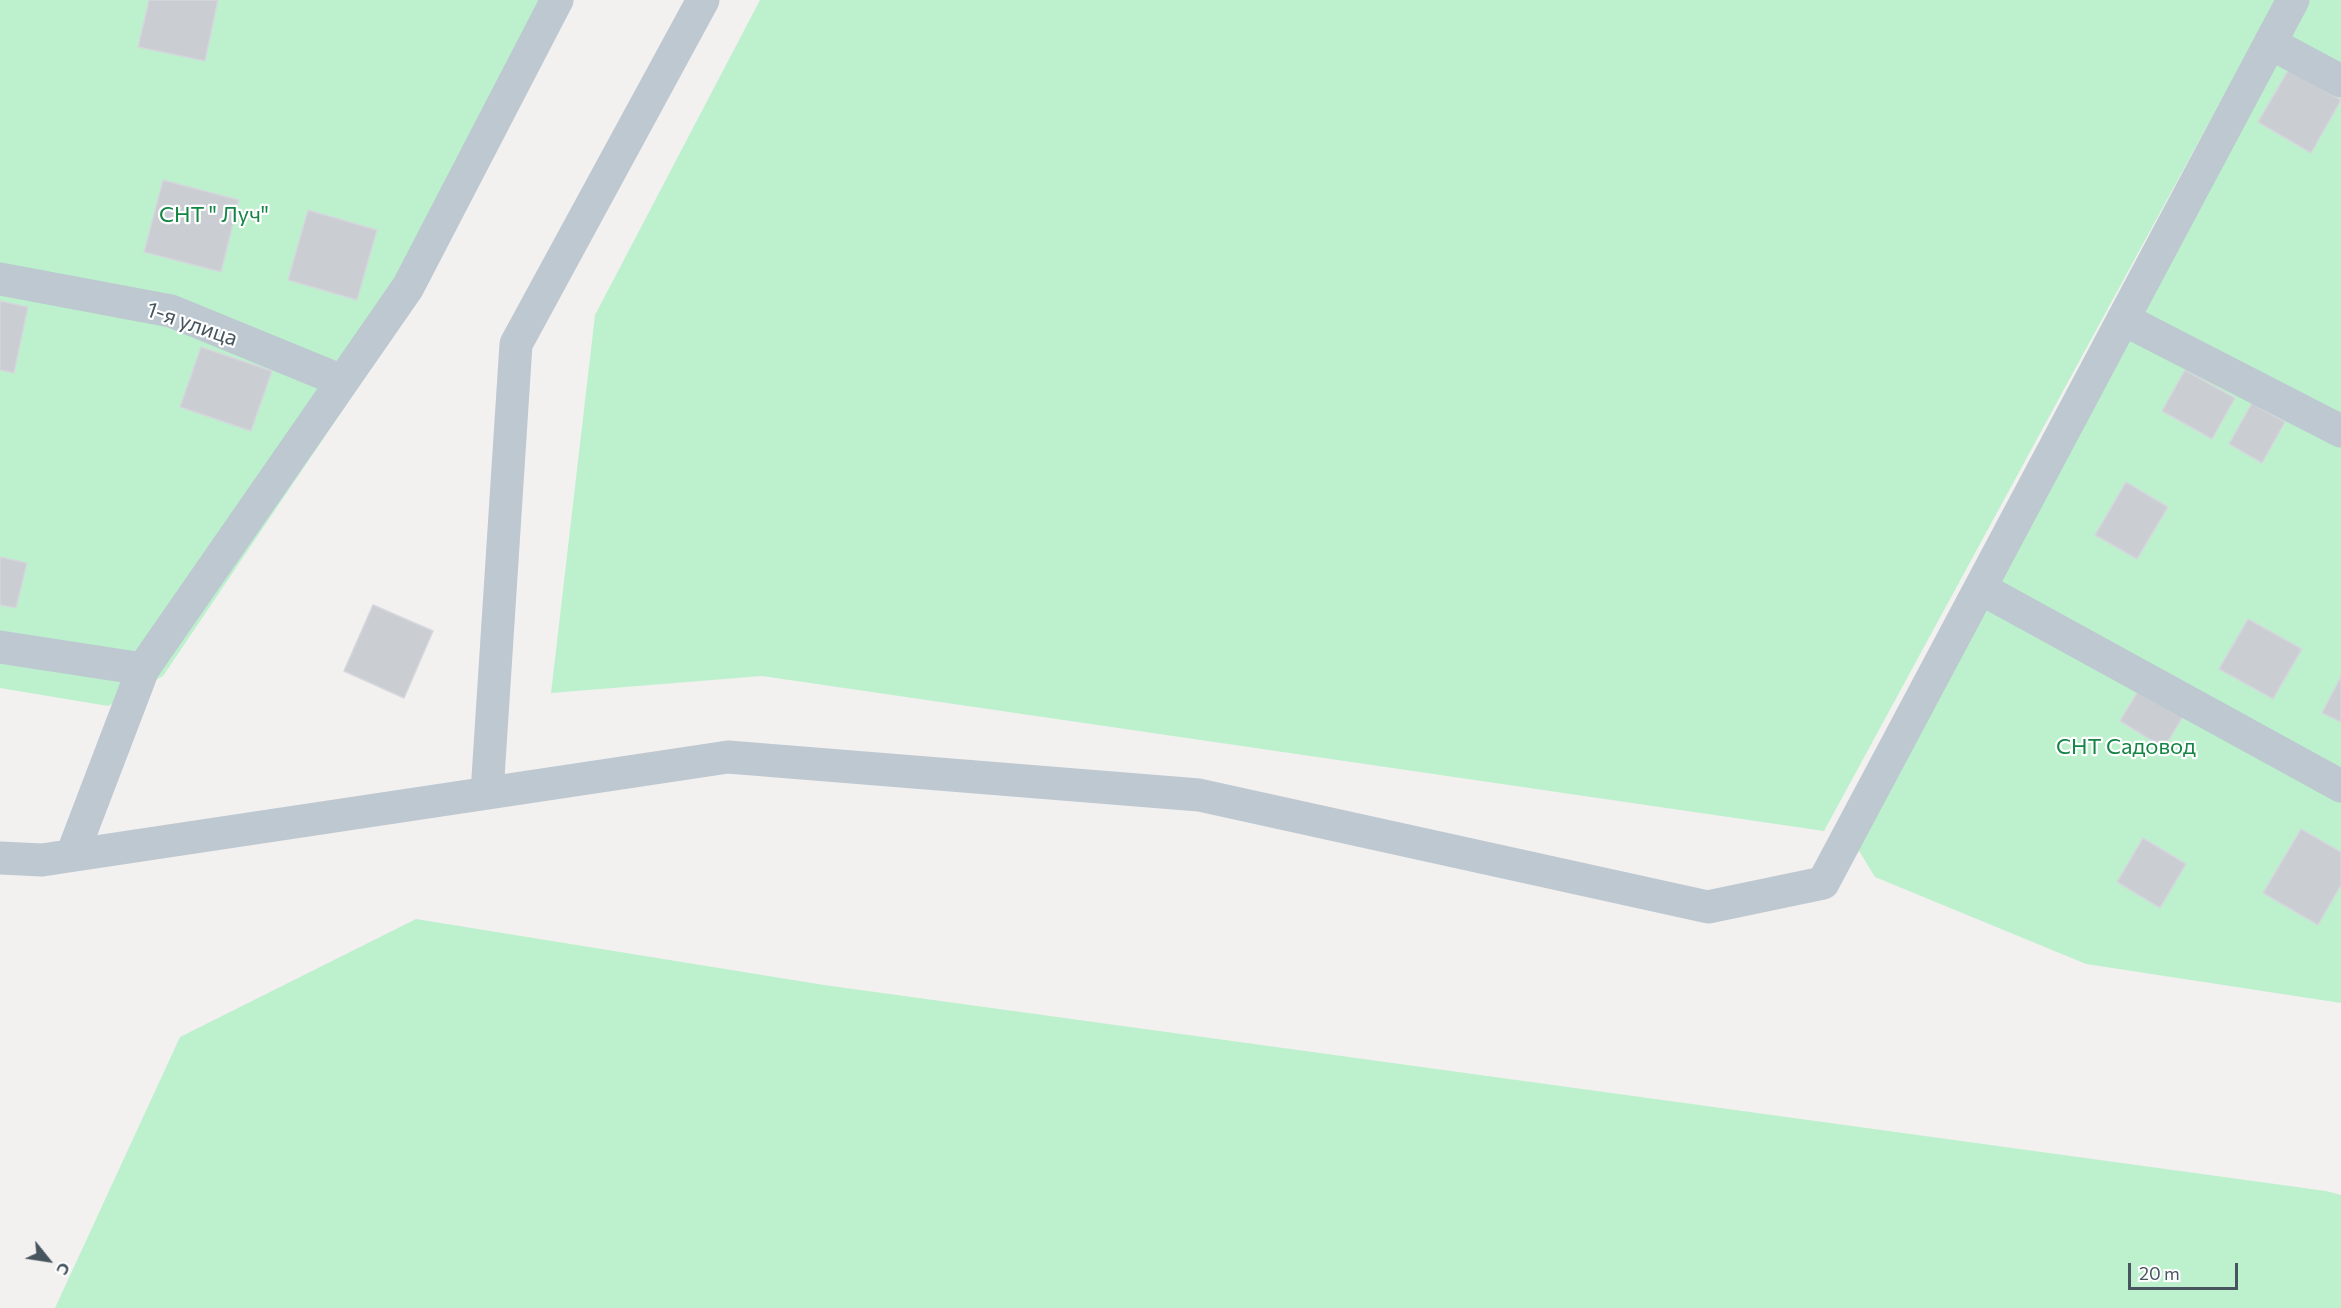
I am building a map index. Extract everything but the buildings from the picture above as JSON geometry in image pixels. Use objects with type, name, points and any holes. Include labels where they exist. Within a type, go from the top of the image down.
[{"type":"street","points":[[72,855],[143,669],[408,287],[557,0]]},
{"type":"street","points":[[487,793],[516,344],[703,0]]},
{"type":"street","points":[[0,858],[42,860],[728,757],[1199,795],[1708,907],[1823,883],[2293,0]]},
{"type":"street","points":[[2270,43],[2341,81]]},
{"type":"street","name":"1-я улица","points":[[0,279],[171,311],[342,381]]},
{"type":"street","points":[[2123,319],[2341,431]]},
{"type":"street","points":[[1980,588],[2341,786]]},
{"type":"street","points":[[0,647],[143,669]]},
{"type":"green space","name":"СНТ \" Луч\"","points":[[0,0],[572,0],[421,294],[163,676],[108,706],[0,688]]},
{"type":"green space","name":"СНТ Садовод","points":[[760,0],[2341,0],[2341,1003],[2086,964],[1875,877],[1842,823],[2275,1],[1824,831],[762,676],[551,693],[595,315]]},
{"type":"green space","points":[[416,919],[824,985],[2326,1191],[2341,1195],[2341,1308],[55,1308],[180,1037]]}]
